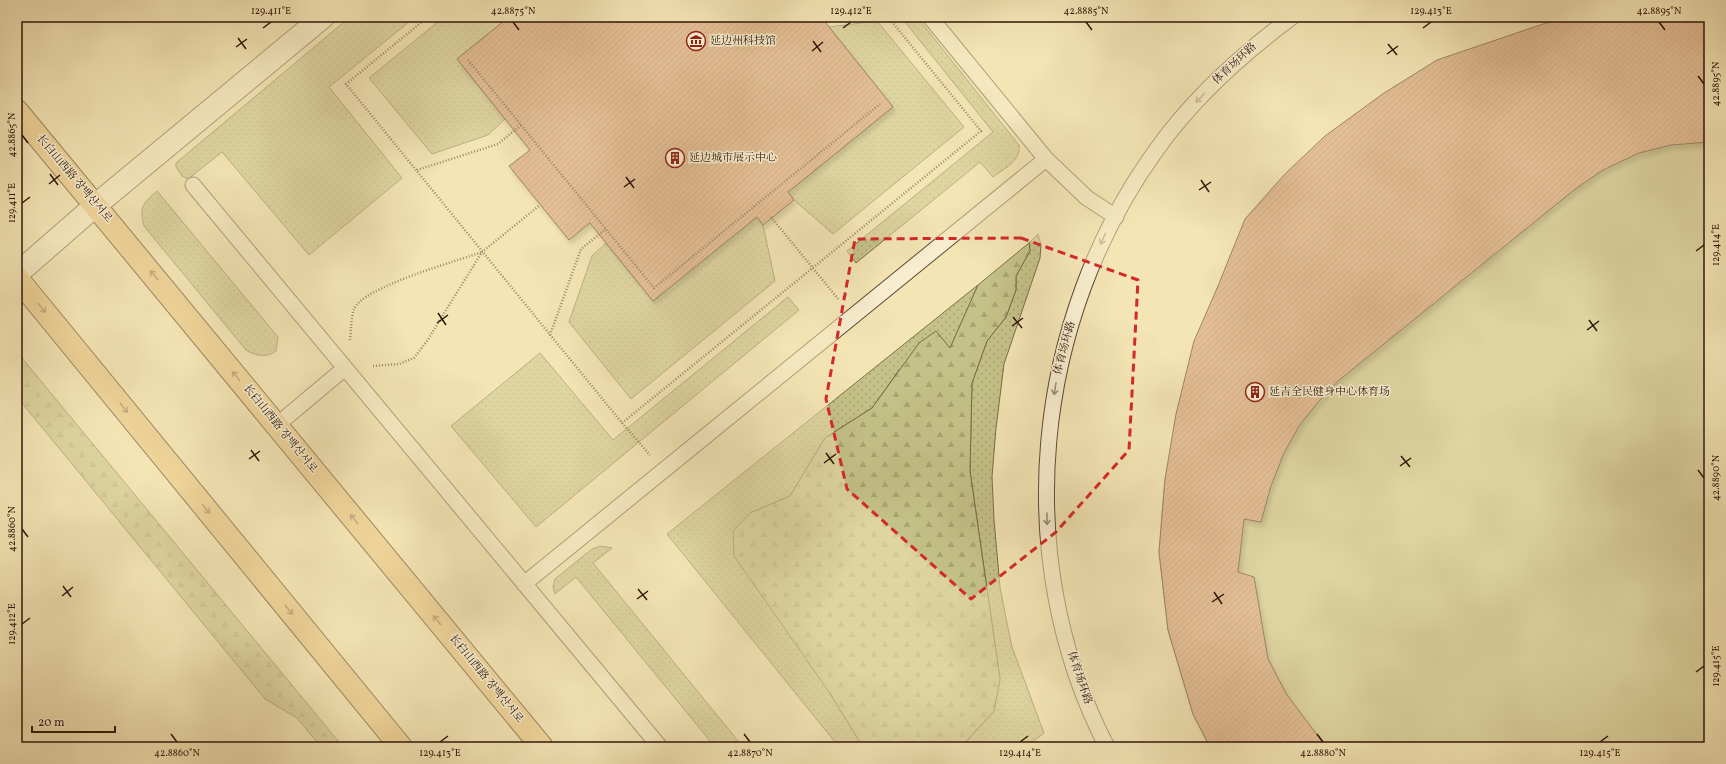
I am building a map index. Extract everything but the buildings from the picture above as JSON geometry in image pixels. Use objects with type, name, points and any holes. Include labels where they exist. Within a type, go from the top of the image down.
[{"type":"main road","name":"长白山西路 장백산서로","points":[[17,111],[542,747]]},
{"type":"main road","points":[[17,278],[401,747]]},
{"type":"street","points":[[17,274],[96,206],[323,17]]},
{"type":"lane","points":[[930,17],[1046,159],[1087,198],[1116,216]]},
{"type":"lane","name":"体育场环路","points":[[1107,747],[1093,720],[1075,673],[1062,624],[1052,575],[1048,532],[1046,475],[1050,425],[1057,376],[1069,327],[1086,280],[1106,234],[1130,190],[1157,149],[1188,110],[1223,74],[1260,40],[1292,17]]},
{"type":"lane","points":[[524,584],[1046,159]]},
{"type":"lane","points":[[193,185],[660,747]]},
{"type":"lane","points":[[277,425],[345,368]]},
{"type":"path","points":[[428,17],[346,84],[622,423],[663,470]]},
{"type":"path","points":[[622,423],[980,131],[888,17]]},
{"type":"path","points":[[468,60],[654,288],[880,104]]},
{"type":"path","points":[[416,170],[498,144],[521,125]]},
{"type":"path","points":[[482,252],[382,287],[363,298],[354,309],[345,368],[399,364],[414,358],[427,341],[482,252],[540,205]]},
{"type":"path","points":[[771,217],[852,316]]},
{"type":"path","points":[[550,335],[581,249],[606,229]]},
{"type":"highlighted area","points":[[1021,238],[1138,280],[1129,450],[1056,532],[971,599],[847,489],[826,399],[855,239]]},
{"type":"green space","points":[[350,17],[415,17],[329,87],[402,178],[309,255],[222,152],[188,179],[182,176],[176,167],[176,163]]},
{"type":"green space","points":[[444,17],[509,17],[457,59],[505,119],[488,135],[432,154],[369,78]]},
{"type":"green space","points":[[901,17],[917,17],[1019,145],[1019,151],[1015,160],[1011,164],[993,177],[980,162],[856,263],[847,251],[993,132]]},
{"type":"green space","points":[[1579,17],[1709,18],[1709,747],[1210,747],[1193,714],[1168,630],[1159,552],[1165,479],[1546,23]]},
{"type":"green space","points":[[877,21],[964,127],[833,234],[794,200],[788,192],[893,107],[829,27]]},
{"type":"green space","points":[[157,191],[278,337],[276,351],[269,355],[261,355],[253,354],[246,350],[144,226],[142,214],[143,206]]},
{"type":"green space","points":[[757,217],[763,225],[775,281],[631,399],[569,322],[592,256],[606,243],[653,301]]},
{"type":"green space","points":[[1038,234],[1041,245],[1040,258],[1004,364],[992,477],[1000,587],[1006,618],[1012,647],[1044,733],[1026,747],[961,747],[994,711],[1000,679],[970,471],[972,383],[987,341],[1006,317],[1016,290],[1016,276],[1030,251],[1029,243]]},
{"type":"green space","points":[[1029,243],[1030,251],[1016,276],[1016,290],[1006,317],[987,341],[972,383],[970,471],[1000,679],[994,711],[961,747],[863,747],[829,692],[734,556],[733,531],[750,513],[790,496],[825,438],[872,408],[919,343],[936,331],[950,348],[978,285]]},
{"type":"green space","points":[[978,285],[950,349],[899,370],[872,408],[825,438],[790,496],[750,513],[829,692],[863,747],[839,747],[667,534]]},
{"type":"green space","points":[[788,297],[799,310],[536,527],[451,426],[540,353],[613,440]]},
{"type":"green space","points":[[17,352],[343,747],[321,747],[297,718],[265,699],[17,397]]},
{"type":"green space","points":[[600,546],[612,548],[593,563],[743,747],[715,747],[576,577],[555,594],[553,587],[555,579],[592,549]]},
{"type":"place","name":"延边州科技馆","points":[[696,41]]},
{"type":"place","name":"延边城市展示中心","points":[[675,158]]},
{"type":"place","name":"延吉全民健身中心体育场","points":[[1255,392]]}]
